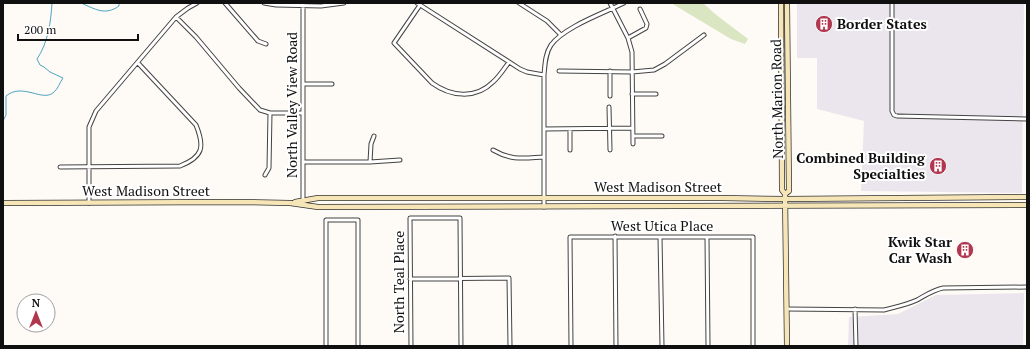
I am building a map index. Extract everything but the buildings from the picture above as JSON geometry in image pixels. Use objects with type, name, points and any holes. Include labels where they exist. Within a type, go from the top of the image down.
[{"type":"street","points":[[89,203],[89,126],[93,116],[176,17],[197,3]]},
{"type":"street","points":[[225,3],[258,41],[266,44]]},
{"type":"street","points":[[264,3],[276,5],[332,5],[344,3]]},
{"type":"street","points":[[519,3],[547,21],[561,35]]},
{"type":"street","points":[[610,3],[628,38],[632,52],[633,144]]},
{"type":"street","points":[[544,207],[544,75],[545,63],[549,49],[561,35],[624,3]]},
{"type":"street","name":"North Marion Road","points":[[781,3],[782,190],[785,196],[787,346]]},
{"type":"street","name":"North Marion Road","points":[[785,196],[789,191],[787,3]]},
{"type":"street","points":[[892,3],[892,111],[894,114],[898,116],[1027,120]]},
{"type":"street","points":[[509,62],[493,82],[477,92],[456,94],[446,91],[432,83],[394,43],[419,4],[509,62],[527,72],[544,75]]},
{"type":"street","name":"North Valley View Road","points":[[303,5],[303,203]]},
{"type":"street","points":[[628,38],[646,28],[647,24],[640,9]]},
{"type":"street","points":[[176,17],[196,37],[239,88],[260,110],[270,113],[304,113]]},
{"type":"street","points":[[559,71],[648,71],[659,68],[704,35]]},
{"type":"street","points":[[60,167],[180,166],[192,161],[198,155],[201,146],[201,136],[196,125],[138,63]]},
{"type":"street","points":[[610,71],[610,96]]},
{"type":"street","points":[[304,84],[332,84]]},
{"type":"street","points":[[632,94],[656,94]]},
{"type":"street","points":[[610,107],[610,150]]},
{"type":"street","points":[[265,175],[269,168],[270,113]]},
{"type":"street","points":[[570,128],[570,150]]},
{"type":"street","points":[[544,129],[633,128]]},
{"type":"street","points":[[370,162],[371,144],[374,136]]},
{"type":"street","points":[[633,136],[662,136]]},
{"type":"street","points":[[494,150],[504,156],[513,158],[544,157]]},
{"type":"street","points":[[303,162],[370,162],[400,160]]},
{"type":"street","name":"West Madison Street","points":[[303,203],[318,198],[785,196],[1027,197]]},
{"type":"street","name":"West Madison Street","points":[[3,203],[303,203],[318,207],[1027,205]]},
{"type":"street","name":"North Teal Place","points":[[411,346],[410,218],[460,218],[460,278]]},
{"type":"street","points":[[326,346],[326,220],[358,220],[358,346]]},
{"type":"street","points":[[615,236],[616,346]]},
{"type":"street","name":"West Utica Place","points":[[571,346],[570,237],[615,236],[753,237],[753,346]]},
{"type":"street","points":[[660,237],[662,346]]},
{"type":"street","points":[[707,237],[708,346]]},
{"type":"street","points":[[410,278],[510,278],[510,346]]},
{"type":"street","points":[[460,278],[461,346]]},
{"type":"street","points":[[787,309],[884,310],[899,307],[934,290],[944,288],[1027,287]]},
{"type":"street","points":[[855,310],[856,346]]},
{"type":"shaded area","points":[[797,3],[1024,3],[1022,193],[861,191],[864,121],[817,109],[817,58],[797,58]]},
{"type":"shaded area","points":[[1024,293],[1023,346],[848,346],[849,317],[898,314],[936,295]]},
{"type":"green space","points":[[671,3],[703,3],[748,39],[745,44],[731,39]]},
{"type":"waterway","points":[[3,121],[6,115],[6,96],[12,92],[19,91],[49,95],[55,91],[63,78],[40,65],[37,59],[46,39],[50,24],[52,3]]},
{"type":"waterway","points":[[81,3],[95,9],[105,11],[114,9],[119,6],[119,3]]},
{"type":"place","name":"Border States","points":[[824,24]]},
{"type":"place","name":"Combined Building Specialties","points":[[938,166]]},
{"type":"place","name":"Kwik Star Car Wash","points":[[965,250]]}]
